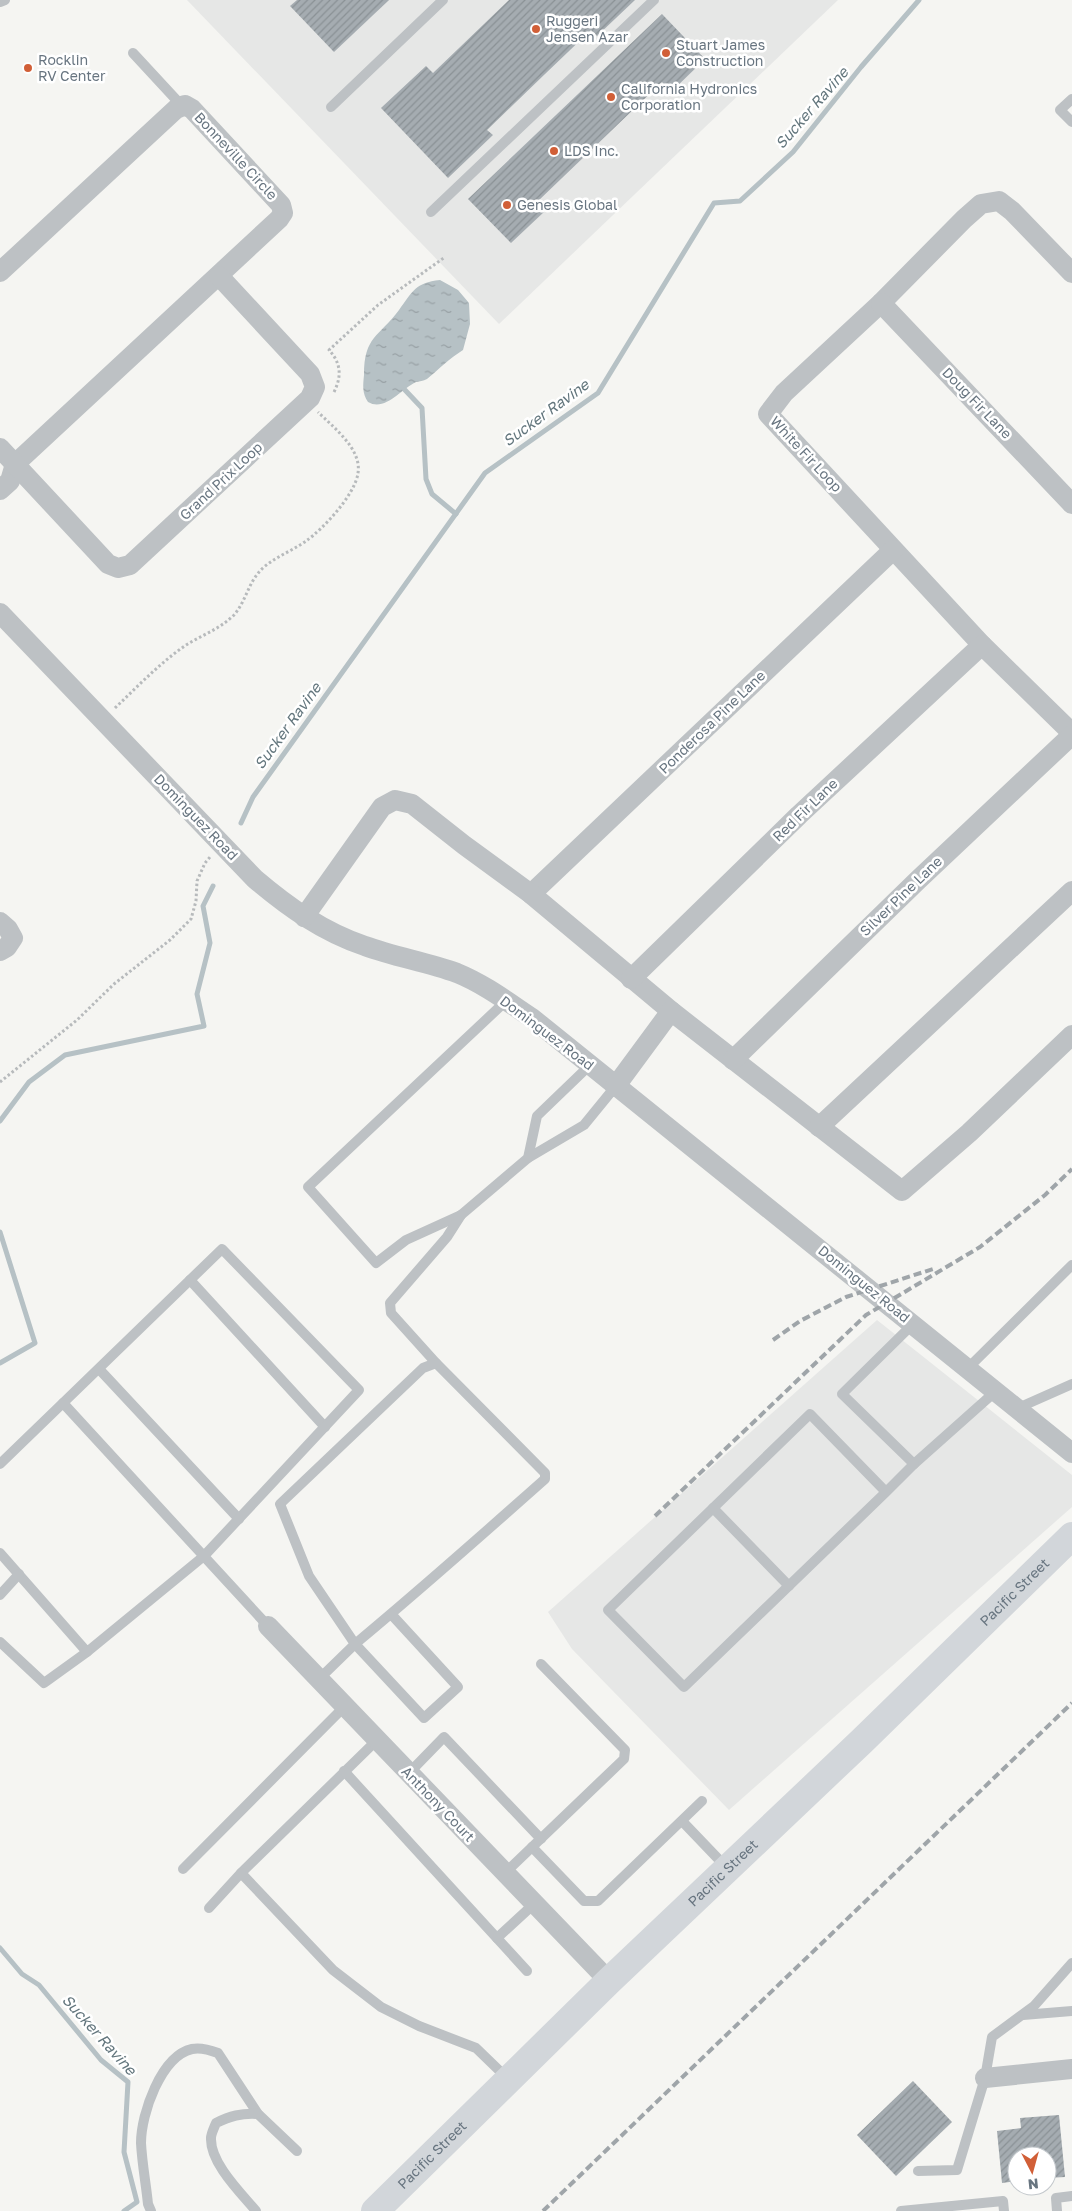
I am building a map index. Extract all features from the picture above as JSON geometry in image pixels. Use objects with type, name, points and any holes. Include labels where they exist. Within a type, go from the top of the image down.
[{"type":"main road","name":"Pacific Street","points":[[375,2211],[609,1981],[862,1741],[1072,1536]]},
{"type":"street","name":"Bonneville Circle","points":[[0,272],[185,105],[192,109],[281,205],[283,213],[279,219],[218,276],[8,466],[10,482],[0,490]]},
{"type":"street","name":"White Fir Loop","points":[[1072,273],[1012,211],[999,201],[982,204],[964,219],[882,303],[784,393],[768,414],[982,645],[1072,734]]},
{"type":"street","name":"Grand Prix Loop","points":[[8,466],[108,564],[118,568],[130,565],[282,425],[310,398],[315,387],[310,374],[218,276]]},
{"type":"street","name":"Doug Fir Lane","points":[[882,303],[1072,504]]},
{"type":"street","points":[[0,448],[8,466]]},
{"type":"street","name":"Ponderosa Pine Lane","points":[[531,894],[893,550]]},
{"type":"street","name":"Dominguez Road","points":[[0,613],[255,879],[304,917],[364,946],[458,974],[507,1000],[1072,1453]]},
{"type":"street","name":"Red Fir Lane","points":[[631,979],[799,815],[982,645]]},
{"type":"street","name":"Silver Pine Lane","points":[[733,1060],[918,880],[1072,734]]},
{"type":"street","points":[[304,917],[382,807],[395,800],[412,804],[531,894],[670,1011],[902,1191],[969,1133],[1072,1035]]},
{"type":"street","points":[[819,1127],[1072,890]]},
{"type":"street","points":[[0,922],[8,929],[13,938],[7,947],[0,951]]},
{"type":"street","points":[[615,1087],[670,1011]]},
{"type":"street","name":"Anthony Court","points":[[268,1626],[609,1981]]},
{"type":"street","points":[[985,2078],[1072,2069]]},
{"type":"lane","points":[[0,2],[5,0]]},
{"type":"lane","points":[[331,107],[443,0]]},
{"type":"lane","points":[[432,212],[654,0]]},
{"type":"lane","points":[[133,54],[182,106]]},
{"type":"lane","points":[[1072,99],[1060,110],[1072,122]]},
{"type":"lane","points":[[507,1000],[308,1186],[376,1263],[406,1240],[461,1215],[528,1158],[584,1125],[615,1087]]},
{"type":"lane","points":[[528,1158],[537,1116],[590,1065]]},
{"type":"lane","points":[[319,1678],[355,1644],[545,1479],[544,1473],[391,1313],[390,1303],[447,1237],[461,1215]]},
{"type":"lane","points":[[0,1464],[222,1249],[359,1390],[204,1556],[87,1652],[44,1683],[0,1642]]},
{"type":"lane","points":[[968,1368],[1072,1265]]},
{"type":"lane","points":[[190,1280],[325,1427]]},
{"type":"lane","points":[[913,1324],[842,1394],[914,1464]]},
{"type":"lane","points":[[391,1614],[458,1687],[424,1718],[355,1644],[309,1576],[280,1504],[423,1368],[436,1362]]},
{"type":"lane","points":[[99,1369],[239,1519]]},
{"type":"lane","points":[[1018,1408],[1072,1384]]},
{"type":"lane","points":[[886,1492],[810,1414],[608,1610],[684,1687],[886,1492],[914,1464],[996,1391]]},
{"type":"lane","points":[[63,1403],[268,1626]]},
{"type":"lane","points":[[713,1508],[789,1586]]},
{"type":"lane","points":[[0,1553],[87,1652]]},
{"type":"lane","points":[[0,1595],[19,1574]]},
{"type":"lane","points":[[505,1873],[624,1759],[625,1750],[541,1664]]},
{"type":"lane","points":[[183,1869],[345,1706]]},
{"type":"lane","points":[[409,1773],[444,1737],[540,1839]]},
{"type":"lane","points":[[208,1908],[241,1873],[377,1740]]},
{"type":"lane","points":[[344,1771],[527,1971]]},
{"type":"lane","points":[[532,1847],[584,1901],[598,1901],[702,1801]]},
{"type":"lane","points":[[682,1821],[728,1868]]},
{"type":"lane","points":[[241,1873],[340,1975],[381,2007],[419,2026],[476,2048],[508,2080]]},
{"type":"lane","points":[[497,1938],[534,1904]]},
{"type":"lane","points":[[918,2171],[957,2170],[985,2078],[992,2037],[1034,2006],[1072,1963]]},
{"type":"lane","points":[[1022,2015],[1072,2012]]},
{"type":"lane","points":[[151,2211],[148,2204],[141,2141],[149,2100],[162,2074],[178,2056],[192,2049],[208,2049],[218,2053],[258,2114],[296,2151]]},
{"type":"lane","points":[[256,2211],[224,2172],[213,2151],[211,2137],[216,2123],[229,2116],[244,2113],[258,2114]]},
{"type":"lane","points":[[1057,2211],[1056,2198],[1072,2196]]},
{"type":"lane","points":[[901,2211],[1003,2201],[1004,2211]]},
{"type":"path","points":[[331,397],[337,385],[340,371],[336,358],[329,350],[378,305],[445,257]]},
{"type":"path","points":[[102,720],[171,656],[222,625],[235,613],[254,576],[277,557],[305,542],[315,534],[351,491],[358,474],[358,461],[350,446],[316,409]]},
{"type":"path","points":[[0,1082],[77,1020],[114,984],[170,940],[191,919],[196,901],[197,880],[205,863],[222,844]]},
{"type":"shaded area","points":[[187,0],[838,0],[499,324]]},
{"type":"shaded area","points":[[877,1320],[1072,1475],[1072,1507],[729,1810],[572,1649],[548,1612]]},
{"type":"water","points":[[440,280],[458,290],[469,303],[470,324],[463,350],[427,379],[410,385],[387,402],[374,404],[368,402],[363,386],[365,362],[370,344],[415,289],[425,283]]},
{"type":"building","points":[[297,0],[389,0],[334,52],[290,6]]},
{"type":"building","points":[[509,0],[635,0],[597,36],[591,30],[487,130],[493,135],[448,178],[381,108],[426,66],[433,73]]},
{"type":"building","points":[[662,14],[705,59],[671,92],[662,82],[537,202],[545,211],[511,243],[468,199]]},
{"type":"building","points":[[913,2081],[952,2122],[896,2176],[857,2135]]},
{"type":"building","points":[[1059,2115],[1065,2177],[1057,2177],[1057,2146],[1007,2146],[1007,2182],[1002,2183],[997,2131],[1021,2128],[1020,2118]]},
{"type":"waterway","name":"Sucker Ravine","points":[[241,823],[253,797],[485,473],[598,393],[714,203],[740,201],[793,152],[861,67],[919,0]]},
{"type":"waterway","points":[[405,390],[422,408],[426,479],[432,494],[456,514]]},
{"type":"waterway","name":"Sucker Ravine","points":[[0,1121],[29,1082],[65,1055],[204,1026],[197,994],[210,943],[203,906],[213,886]]},
{"type":"waterway","name":"Sucker Ravine","points":[[0,1232],[35,1343],[0,1363]]},
{"type":"waterway","name":"Sucker Ravine","points":[[0,1948],[22,1974],[39,1985],[101,2060],[128,2082],[124,2152],[137,2202],[124,2211]]},
{"type":"railway","points":[[655,1516],[866,1315],[980,1247],[1045,1195],[1072,1169]]},
{"type":"railway","points":[[773,1340],[800,1321],[846,1297],[933,1269]]},
{"type":"railway","points":[[543,2211],[1072,1703]]},
{"type":"place","name":"Ruggeri Jensen Azar","points":[[536,29]]},
{"type":"place","name":"Stuart James Construction","points":[[666,53]]},
{"type":"place","name":"Rocklin RV Center","points":[[28,68]]},
{"type":"place","name":"California Hydronics Corporation","points":[[611,97]]},
{"type":"place","name":"LDS Inc.","points":[[554,151]]},
{"type":"place","name":"Genesis Global","points":[[507,205]]}]
